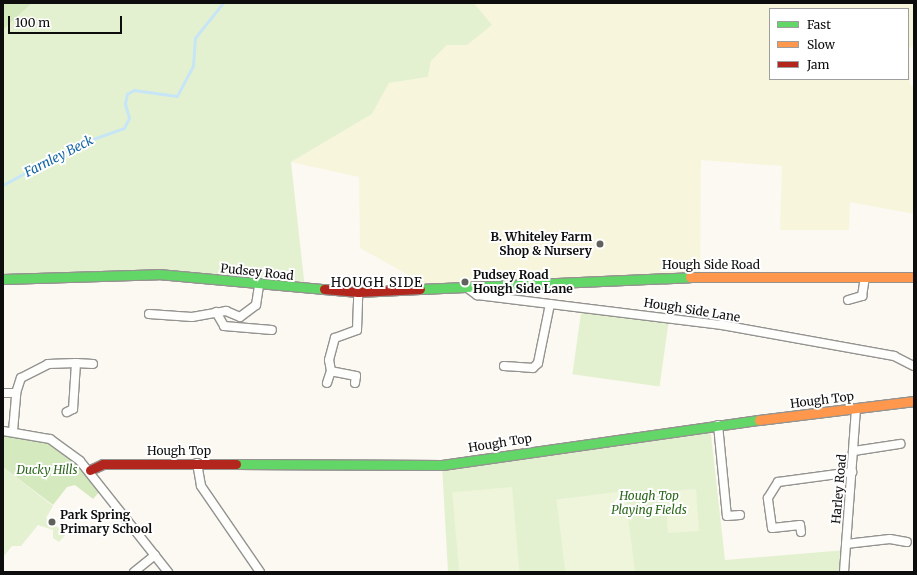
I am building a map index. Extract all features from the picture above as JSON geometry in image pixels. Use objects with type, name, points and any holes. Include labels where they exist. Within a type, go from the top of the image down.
[{"type":"main road","name":"Pudsey Road","points":[[3,279],[158,274],[259,285],[358,292],[508,284]]},
{"type":"main road","name":"Hough Side Road","points":[[508,284],[631,277],[914,277]]},
{"type":"main road","name":"Hough Top","points":[[90,470],[103,464],[197,463],[442,465],[718,425],[914,401]]},
{"type":"street","points":[[848,300],[862,296],[865,277]]},
{"type":"street","points":[[149,314],[192,317],[226,311],[240,317],[247,314],[256,305],[259,285]]},
{"type":"street","name":"Hough Side Lane","points":[[466,287],[477,295],[722,325],[894,356],[914,366]]},
{"type":"street","points":[[327,383],[332,371],[333,342],[357,330],[358,292]]},
{"type":"street","points":[[504,366],[532,368],[538,363],[550,304]]},
{"type":"street","points":[[216,312],[224,326],[272,330]]},
{"type":"street","points":[[13,431],[16,393],[21,378],[33,369],[61,362],[93,364]]},
{"type":"street","points":[[67,412],[73,409],[76,363]]},
{"type":"street","points":[[332,371],[356,376],[355,383]]},
{"type":"street","points":[[3,392],[16,393]]},
{"type":"street","name":"Harley Road","points":[[844,572],[856,408]]},
{"type":"street","points":[[718,425],[727,516],[740,515]]},
{"type":"street","points":[[3,431],[13,431],[50,439],[90,470],[168,572]]},
{"type":"street","points":[[854,451],[900,444]]},
{"type":"street","points":[[197,463],[201,486],[260,572]]},
{"type":"street","points":[[801,532],[800,525],[772,528],[768,498],[778,482],[852,472]]},
{"type":"street","points":[[846,544],[890,539],[907,542]]},
{"type":"street","points":[[134,572],[155,555]]},
{"type":"shaded area","points":[[474,3],[914,3],[914,46],[909,48],[910,85],[914,86],[914,214],[850,202],[849,230],[780,230],[782,166],[701,160],[700,277],[422,289],[421,282],[360,248],[359,177],[291,162],[372,114],[389,83],[428,77],[431,61],[447,45],[467,45],[491,25]]},
{"type":"green space","points":[[3,3],[32,3],[3,30]]},
{"type":"green space","points":[[32,3],[474,3],[492,25],[467,45],[447,45],[431,61],[428,77],[389,83],[372,114],[291,162],[305,289],[209,279],[3,279],[3,30]]},
{"type":"green space","points":[[582,306],[669,318],[660,387],[572,374]]},
{"type":"green space","name":"Hough Top Playing Fields","points":[[710,426],[725,560],[846,550],[846,572],[448,572],[442,465]]},
{"type":"green space","name":"Ducky Hills","points":[[3,435],[46,441],[78,462],[100,491],[93,499],[75,485],[67,487],[53,505],[3,467]]},
{"type":"green space","points":[[3,467],[53,506],[46,518],[66,534],[59,542],[53,538],[53,530],[38,525],[21,546],[12,546],[3,557]]},
{"type":"green space","points":[[512,487],[519,572],[459,572],[452,492]]},
{"type":"green space","points":[[696,489],[699,531],[668,533],[665,491]]},
{"type":"green space","points":[[625,491],[635,572],[565,572],[557,499]]},
{"type":"waterway","name":"Farnley Beck","points":[[3,185],[76,145],[124,128],[129,118],[125,104],[127,94],[134,90],[177,96],[193,66],[195,38],[223,3]]},
{"type":"traffic: fast","points":[[3,279],[158,274],[324,289]]},
{"type":"traffic: fast","points":[[420,289],[690,277]]},
{"type":"traffic: fast","points":[[236,464],[442,465],[759,420]]},
{"type":"traffic: slow","points":[[690,277],[914,277]]},
{"type":"traffic: slow","points":[[759,420],[914,401]]},
{"type":"traffic: jam","points":[[324,289],[358,292],[420,289]]},
{"type":"traffic: jam","points":[[90,470],[103,464],[236,464]]},
{"type":"place","name":"B. Whiteley Farm Shop & Nursery","points":[[600,244]]},
{"type":"place","name":"Pudsey Road Hough Side Lane","points":[[465,282]]},
{"type":"place","name":"Park Spring Primary School","points":[[52,522]]},
{"type":"district","name":"HOUGH SIDE","points":[[377,283]]}]
